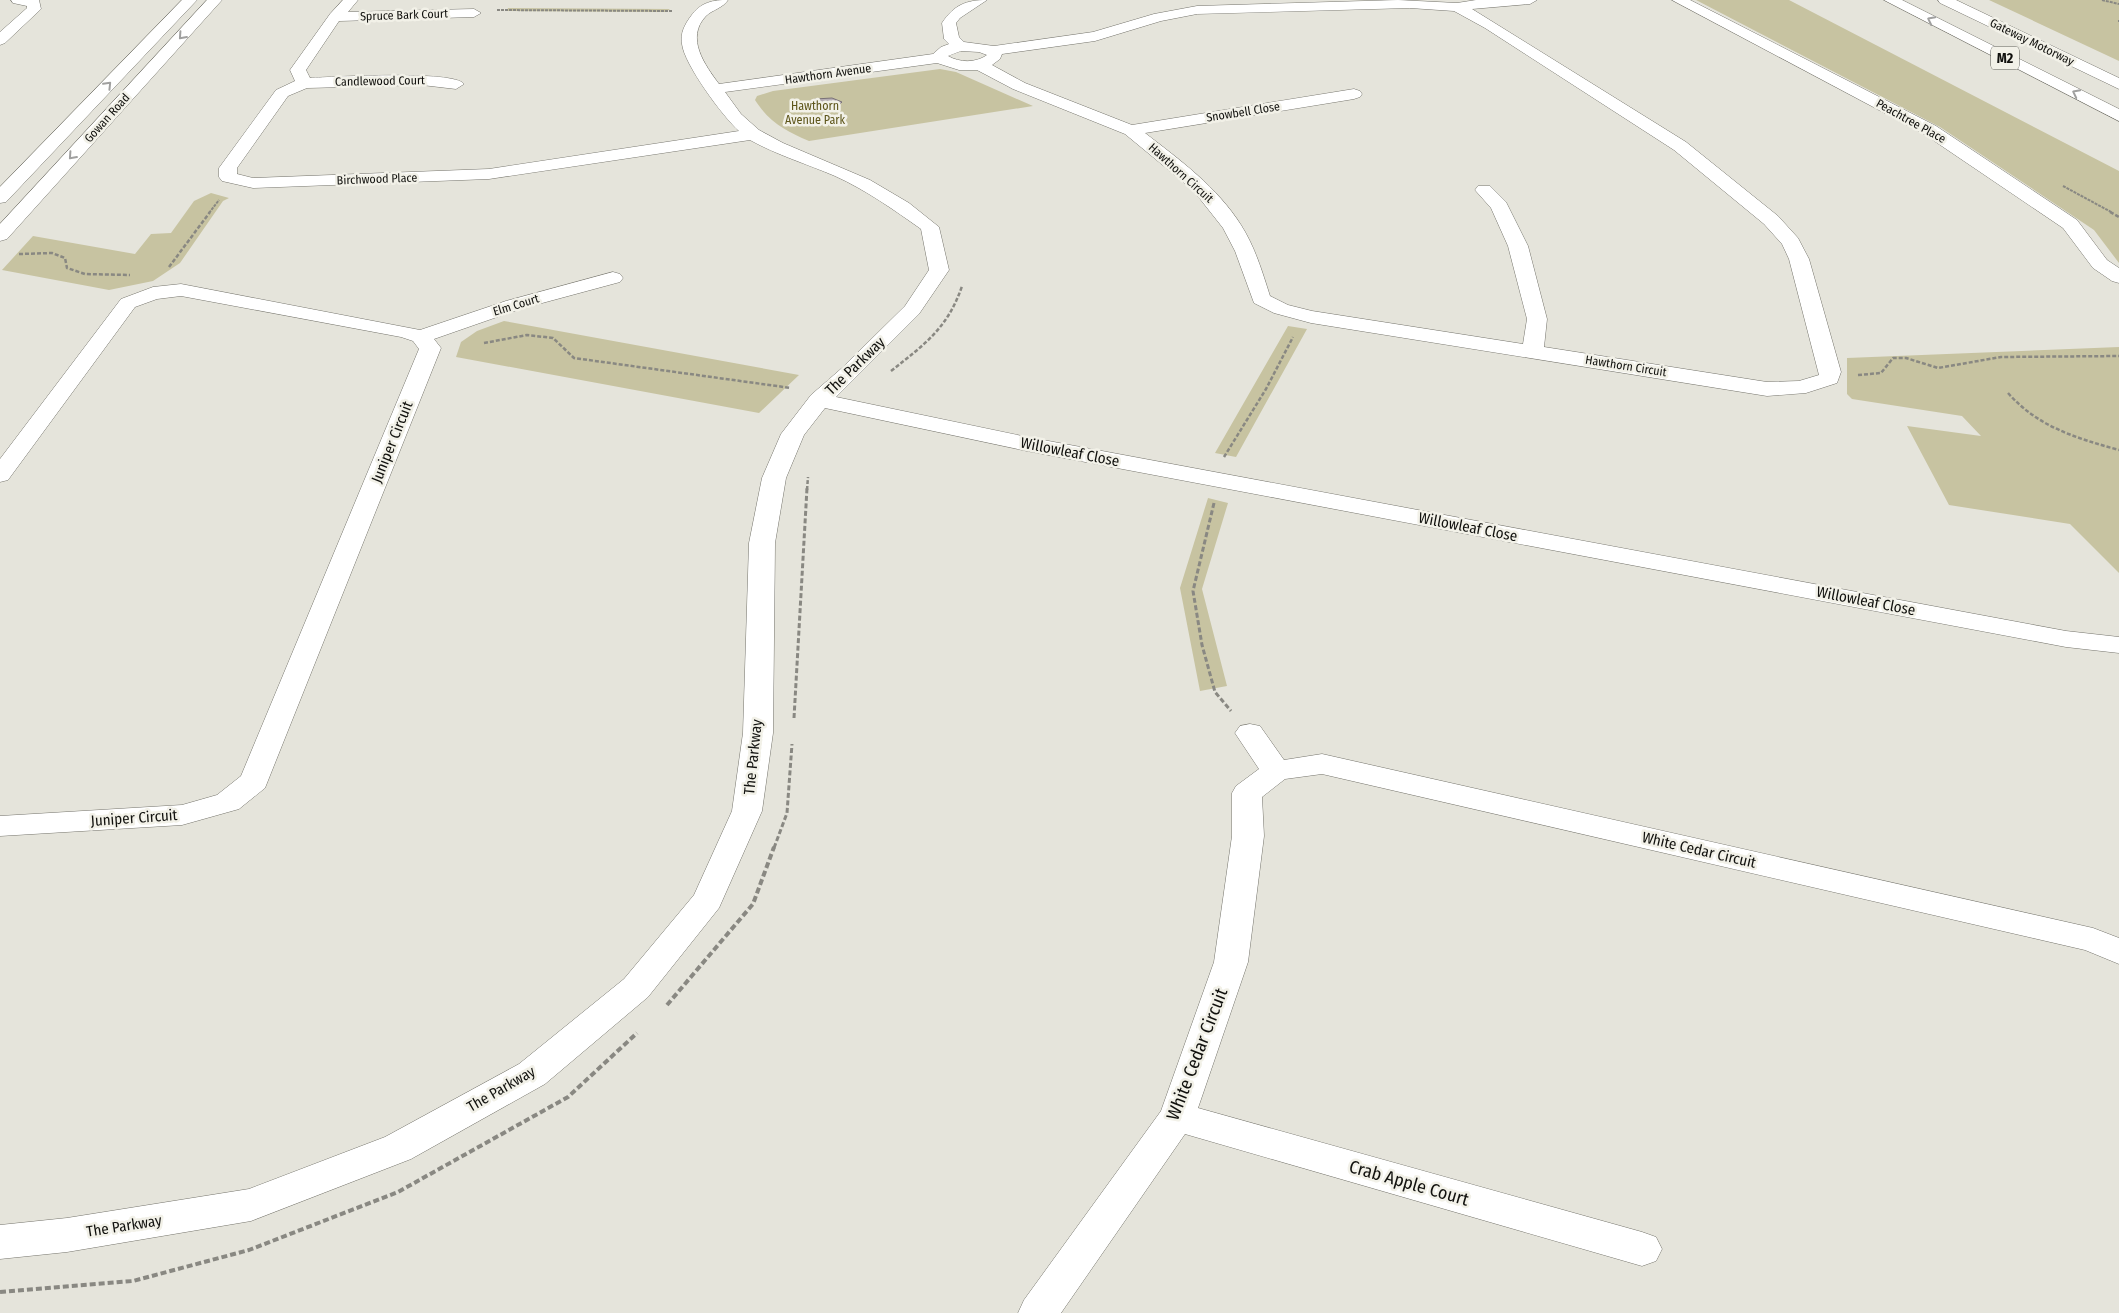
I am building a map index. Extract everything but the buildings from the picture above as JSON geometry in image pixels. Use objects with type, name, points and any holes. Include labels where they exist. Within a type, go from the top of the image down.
[{"type":"main road","points":[[0,40],[34,9],[34,3],[18,0]]},
{"type":"main road","name":"Gowan Road","points":[[0,198],[190,0]]},
{"type":"main road","name":"Gowan Road","points":[[0,235],[215,0]]},
{"type":"main road","points":[[304,83],[298,70],[335,17],[351,0]]},
{"type":"main road","points":[[960,46],[952,39],[949,23],[955,15],[980,0]]},
{"type":"main road","points":[[940,58],[943,51],[960,46],[980,47],[993,52],[1095,36],[1159,16],[1197,10],[1410,4],[1458,7],[1492,2],[1530,0]]},
{"type":"main road","name":"Peachtree Place","points":[[1679,0],[1930,130],[2070,224],[2100,264],[2119,277]]},
{"type":"main road","name":"Gateway Motorway","points":[[1891,0],[2119,116]]},
{"type":"main road","name":"Gateway Motorway","points":[[1945,0],[2119,84]]},
{"type":"main road","name":"The Parkway","points":[[0,1242],[66,1235],[250,1205],[398,1148],[532,1074],[636,988],[708,900],[747,811],[758,733],[762,543],[774,478],[793,434],[819,400],[850,373],[912,310],[939,270],[930,227],[890,198],[853,178],[752,134],[729,113],[715,89],[701,73],[688,48],[690,29],[710,7]]},
{"type":"main road","points":[[1458,7],[1490,25],[1680,146],[1771,220],[1791,242],[1799,260],[1830,372]]},
{"type":"main road","name":"Spruce Bark Court","points":[[335,17],[474,13]]},
{"type":"main road","points":[[978,64],[993,59],[995,56],[993,52]]},
{"type":"main road","name":"Hawthorn Circuit","points":[[940,58],[955,64],[978,64],[1019,86],[1091,116],[1131,130],[1179,168],[1219,208],[1245,251],[1261,299],[1281,310],[1311,317],[1767,389],[1808,387],[1829,378],[1830,372]]},
{"type":"main road","name":"Hawthorn Avenue","points":[[715,89],[940,58]]},
{"type":"main road","name":"Candlewood Court","points":[[304,83],[422,80],[456,84]]},
{"type":"main road","name":"Birchwood Place","points":[[304,83],[282,92],[228,168],[228,177],[253,184],[489,174],[752,134]]},
{"type":"main road","name":"Snowbell Close","points":[[1131,130],[1354,94]]},
{"type":"main road","points":[[1484,190],[1499,206],[1518,246],[1530,299],[1537,319],[1533,351]]},
{"type":"main road","name":"Elm Court","points":[[420,337],[513,306],[613,278]]},
{"type":"main road","points":[[0,475],[128,304],[153,293],[181,290],[406,332],[420,337]]},
{"type":"main road","name":"Juniper Circuit","points":[[0,826],[182,815],[228,802],[254,781],[430,348],[420,337]]},
{"type":"main road","name":"Willowleaf Close","points":[[819,400],[1027,444],[1217,480],[2056,637],[2119,645]]},
{"type":"main road","points":[[1250,733],[1276,771]]},
{"type":"main road","name":"White Cedar Circuit","points":[[1038,1313],[1177,1117],[1231,962],[1248,836],[1248,793],[1276,771],[1322,764],[2093,940],[2119,952]]},
{"type":"main road","name":"Crab Apple Court","points":[[1177,1117],[1642,1249]]},
{"type":"path","points":[[2102,0],[2119,4]]},
{"type":"path","points":[[474,13],[516,9],[672,10],[710,7]]},
{"type":"path","points":[[153,293],[163,275],[218,200],[253,184]]},
{"type":"path","points":[[888,373],[941,331],[956,308],[964,278]]},
{"type":"path","points":[[1250,733],[1215,692],[1202,646],[1193,590],[1217,490],[1217,472],[1266,389],[1295,333]]},
{"type":"path","points":[[1830,372],[1871,375],[1881,373],[1893,358],[1906,358],[1938,368],[2001,357],[2119,356]]},
{"type":"path","points":[[2008,393],[2018,406],[2047,427],[2119,450]]},
{"type":"path","points":[[794,720],[808,474]]},
{"type":"path","points":[[662,1010],[676,997],[753,904],[787,814],[792,740]]},
{"type":"path","points":[[0,1292],[133,1280],[248,1250],[398,1192],[568,1097],[640,1030]]},
{"type":"green space","points":[[1696,0],[1789,0],[2119,171],[2119,263],[2094,230],[1940,127]]},
{"type":"green space","points":[[1989,0],[2119,0],[2119,61]]},
{"type":"green space","points":[[508,8],[670,9],[666,12],[507,11]]},
{"type":"green space","name":"Hawthorn Avenue Park","points":[[940,69],[956,72],[1033,106],[809,141],[772,120],[755,100],[757,96],[773,91]]},
{"type":"green space","points":[[211,193],[229,198],[223,201],[180,263],[153,281],[109,290],[2,270],[33,236],[135,254],[151,234],[171,233],[194,201]]},
{"type":"green space","points":[[504,321],[799,375],[759,413],[456,357],[461,342],[477,331]]},
{"type":"green space","points":[[1288,326],[1307,329],[1236,457],[1215,453]]},
{"type":"green space","points":[[2119,347],[2119,573],[2070,524],[1949,505],[1907,426],[1981,436],[1962,416],[1852,399],[1847,394],[1847,358]]},
{"type":"green space","points":[[1208,498],[1228,503],[1202,589],[1227,686],[1200,691],[1180,588]]}]
